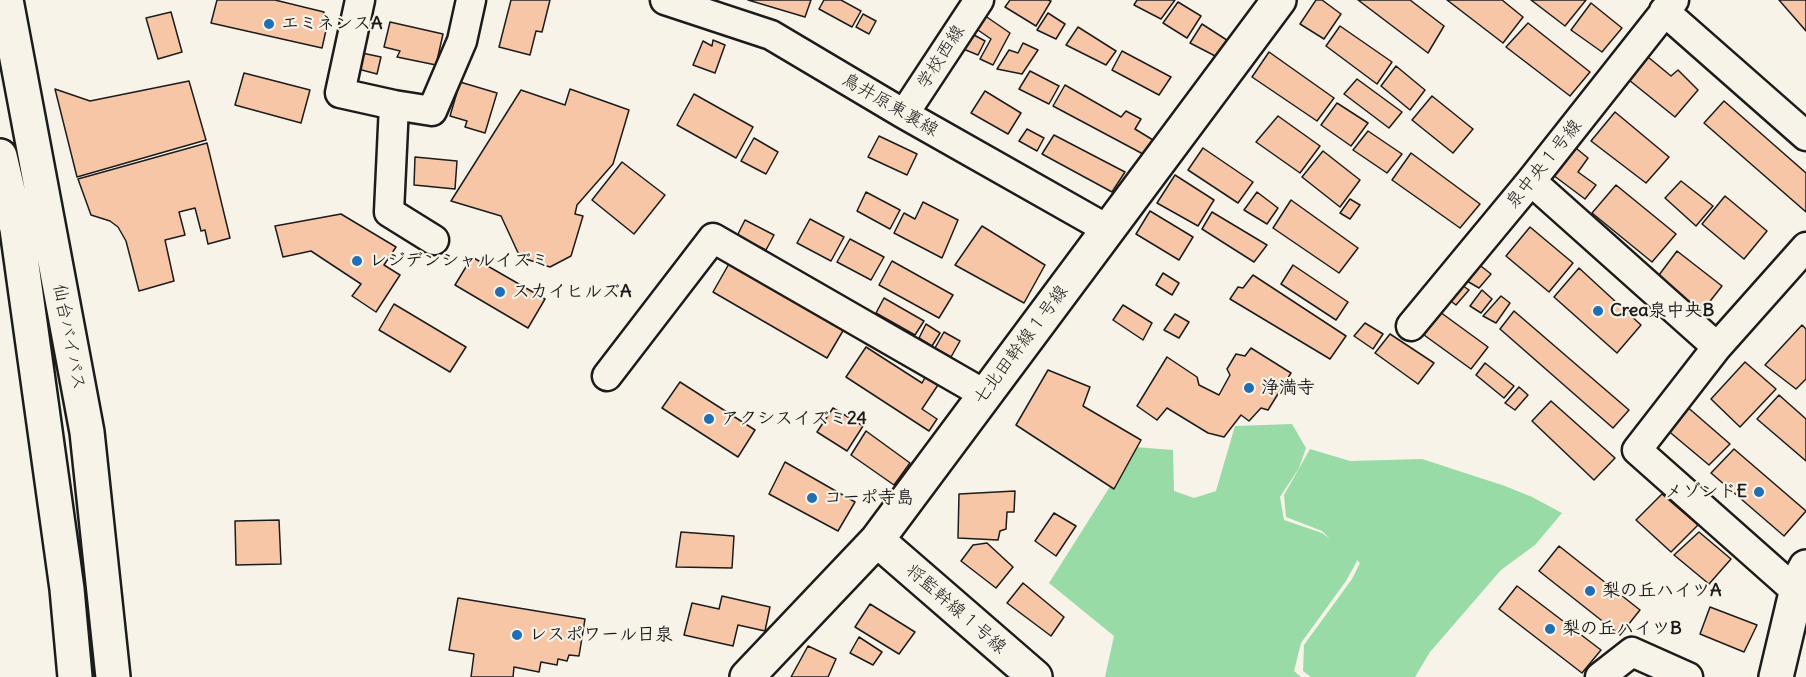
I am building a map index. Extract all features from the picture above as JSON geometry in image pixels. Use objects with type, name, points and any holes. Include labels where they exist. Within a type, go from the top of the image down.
[{"type":"main road","name":"仙台バイパス","points":[[6,0],[87,432],[113,677]]},
{"type":"main road","name":"七北田幹線１号線","points":[[747,677],[878,540],[984,394],[1279,0]]},
{"type":"main road","name":"仙台バイパス","points":[[0,156],[17,230],[68,589],[75,677]]},
{"type":"main road","name":"将監幹線１号線","points":[[878,540],[1035,677]]},
{"type":"main road","points":[[1776,677],[1801,579]]},
{"type":"street","points":[[360,0],[340,93],[432,111],[462,41],[471,0]]},
{"type":"street","name":"鳥井原東裏線","points":[[665,0],[771,35],[904,114],[1107,229]]},
{"type":"street","name":"学校西線","points":[[904,114],[979,0]]},
{"type":"street","points":[[1669,5],[1806,136]]},
{"type":"street","name":"泉中央１号線","points":[[1411,326],[1531,181],[1669,5]]},
{"type":"street","points":[[394,105],[390,212],[434,240]]},
{"type":"street","points":[[1531,181],[1717,347]]},
{"type":"street","points":[[607,376],[713,238],[984,394]]},
{"type":"street","points":[[1801,579],[1637,450],[1717,347],[1806,247]]},
{"type":"street","points":[[1600,677],[1632,652],[1688,677]]},
{"type":"green space","points":[[1292,424],[1306,448],[1299,468],[1280,497],[1284,520],[1322,533],[1330,539],[1322,531],[1286,517],[1284,495],[1310,449],[1350,461],[1422,459],[1505,486],[1562,513],[1535,545],[1501,570],[1430,652],[1415,677],[1311,677],[1303,671],[1304,645],[1352,579],[1360,563],[1356,559],[1346,581],[1301,643],[1294,671],[1301,677],[1105,677],[1114,636],[1049,583],[1135,447],[1173,450],[1174,491],[1194,498],[1216,491],[1235,426]]},
{"type":"building","name":"エミネンスA","points":[[217,0],[275,0],[324,12],[321,25],[327,26],[322,48],[211,23]]},
{"type":"building","points":[[511,0],[550,0],[542,32],[536,31],[530,55],[499,47]]},
{"type":"building","points":[[748,0],[811,0],[805,17]]},
{"type":"building","points":[[824,0],[841,0],[861,11],[852,27],[819,9]]},
{"type":"building","points":[[1010,0],[1051,1],[1036,26],[1005,7]]},
{"type":"building","points":[[1137,0],[1175,0],[1161,19],[1134,5]]},
{"type":"building","points":[[1316,0],[1322,0],[1341,14],[1324,39],[1300,24]]},
{"type":"building","points":[[1358,0],[1410,0],[1444,26],[1428,53]]},
{"type":"building","points":[[1447,0],[1502,0],[1523,17],[1503,43]]},
{"type":"building","points":[[1531,0],[1586,0],[1565,26]]},
{"type":"building","points":[[1779,0],[1806,0],[1806,31]]},
{"type":"building","points":[[1178,2],[1201,16],[1187,38],[1163,23]]},
{"type":"building","points":[[1591,3],[1622,28],[1602,52],[1571,30]]},
{"type":"building","points":[[171,12],[182,52],[158,59],[146,18]]},
{"type":"building","points":[[981,13],[1010,33],[993,65],[980,59],[991,39],[975,28]]},
{"type":"building","points":[[1048,13],[1065,24],[1056,39],[1037,30]]},
{"type":"building","points":[[863,14],[876,21],[869,34],[856,27]]},
{"type":"building","points":[[390,22],[443,34],[436,65],[397,57],[400,51],[384,47]]},
{"type":"building","points":[[1528,23],[1590,72],[1570,96],[1506,47]]},
{"type":"building","points":[[1202,24],[1233,44],[1223,60],[1190,43]]},
{"type":"building","points":[[1340,26],[1392,62],[1377,84],[1326,46]]},
{"type":"building","points":[[1078,27],[1116,51],[1106,65],[1066,45]]},
{"type":"building","points":[[965,30],[985,41],[978,55],[956,46]]},
{"type":"building","points":[[713,40],[725,45],[715,73],[693,65],[703,41],[712,46]]},
{"type":"building","points":[[1023,43],[1038,50],[1022,74],[997,69],[1009,50],[1018,53]]},
{"type":"building","points":[[1122,51],[1171,77],[1159,95],[1112,70]]},
{"type":"building","points":[[1269,52],[1334,98],[1317,121],[1252,77]]},
{"type":"building","points":[[1642,52],[1671,76],[1678,70],[1698,90],[1675,117],[1624,76]]},
{"type":"building","points":[[362,53],[381,57],[377,74],[358,69]]},
{"type":"building","points":[[1396,66],[1425,90],[1410,110],[1381,86]]},
{"type":"building","points":[[1030,71],[1059,86],[1049,104],[1019,89]]},
{"type":"building","points":[[244,73],[310,90],[301,123],[235,105]]},
{"type":"building","points":[[1357,79],[1402,112],[1389,128],[1344,94]]},
{"type":"building","points":[[189,81],[206,140],[77,177],[55,89],[90,101]]},
{"type":"building","points":[[460,82],[497,93],[485,133],[465,127],[467,121],[450,116]]},
{"type":"building","points":[[1065,85],[1121,117],[1126,111],[1141,119],[1135,129],[1153,140],[1143,154],[1053,106]]},
{"type":"building","points":[[570,89],[629,110],[613,164],[577,205],[575,214],[583,216],[571,256],[550,267],[520,257],[501,216],[451,201],[521,90],[565,105]]},
{"type":"building","points":[[985,91],[1021,113],[1008,134],[971,113]]},
{"type":"building","points":[[694,94],[753,127],[736,158],[677,125]]},
{"type":"building","points":[[1432,96],[1473,129],[1453,153],[1412,120]]},
{"type":"building","points":[[1724,101],[1806,173],[1806,212],[1704,123]]},
{"type":"building","points":[[1337,103],[1368,123],[1351,146],[1321,125]]},
{"type":"building","points":[[1615,112],[1669,157],[1646,183],[1591,141]]},
{"type":"building","points":[[1278,116],[1320,146],[1300,173],[1256,142]]},
{"type":"building","points":[[1027,129],[1044,138],[1037,151],[1019,141]]},
{"type":"building","points":[[1368,131],[1402,154],[1387,173],[1353,150]]},
{"type":"building","points":[[1054,135],[1125,172],[1112,192],[1042,154]]},
{"type":"building","points":[[879,136],[917,154],[907,175],[868,157]]},
{"type":"building","points":[[754,138],[778,152],[766,174],[741,161]]},
{"type":"building","points":[[207,143],[230,238],[208,244],[205,230],[201,231],[195,208],[179,212],[185,235],[165,240],[174,281],[139,291],[126,241],[118,227],[110,221],[91,215],[78,179]]},
{"type":"building","points":[[1571,144],[1588,158],[1578,172],[1596,185],[1585,199],[1549,172]]},
{"type":"building","points":[[1203,148],[1253,182],[1238,203],[1188,170]]},
{"type":"building","points":[[1323,151],[1360,180],[1340,207],[1302,177]]},
{"type":"building","points":[[1411,153],[1480,204],[1460,228],[1392,180]]},
{"type":"building","points":[[415,157],[457,161],[455,189],[414,185]]},
{"type":"building","points":[[622,162],[665,195],[634,234],[592,200]]},
{"type":"building","points":[[1175,175],[1214,200],[1198,226],[1157,203]]},
{"type":"building","points":[[1681,181],[1713,206],[1696,226],[1665,198]]},
{"type":"building","points":[[1616,185],[1676,234],[1652,262],[1592,213]]},
{"type":"building","points":[[866,192],[900,210],[890,229],[857,211]]},
{"type":"building","points":[[1257,192],[1278,208],[1267,224],[1244,210]]},
{"type":"building","points":[[1725,196],[1767,231],[1744,259],[1702,224]]},
{"type":"building","points":[[1350,199],[1360,205],[1350,219],[1340,213]]},
{"type":"building","points":[[1291,200],[1358,248],[1339,273],[1273,228]]},
{"type":"building","points":[[923,202],[958,220],[942,258],[894,233],[904,213],[915,219]]},
{"type":"building","points":[[1150,211],[1193,237],[1179,260],[1136,234]]},
{"type":"building","points":[[1212,212],[1267,245],[1254,262],[1202,229]]},
{"type":"building","name":"レジデンシャルイズミ","points":[[341,214],[396,247],[384,265],[400,275],[376,312],[352,296],[361,284],[311,251],[283,257],[275,226]]},
{"type":"building","points":[[810,219],[844,237],[831,261],[797,243]]},
{"type":"building","points":[[745,220],[774,235],[766,250],[737,236]]},
{"type":"building","points":[[982,226],[1045,265],[1024,303],[955,265]]},
{"type":"building","points":[[1530,227],[1573,263],[1549,292],[1506,256]]},
{"type":"building","points":[[850,239],[884,257],[871,280],[837,262]]},
{"type":"building","points":[[1677,251],[1722,286],[1700,314],[1656,279]]},
{"type":"building","name":"スカイヒルズA","points":[[472,257],[545,299],[528,328],[455,285]]},
{"type":"building","points":[[1472,259],[1491,274],[1479,288],[1460,277]]},
{"type":"building","points":[[892,261],[953,295],[939,318],[879,285]]},
{"type":"building","points":[[730,262],[844,329],[827,358],[713,292]]},
{"type":"building","points":[[1293,265],[1348,302],[1336,320],[1281,284]]},
{"type":"building","name":"Crea泉中央B","points":[[1579,268],[1641,325],[1617,353],[1554,297]]},
{"type":"building","points":[[1163,273],[1179,283],[1172,295],[1156,285]]},
{"type":"building","points":[[1253,275],[1346,336],[1330,359],[1230,299],[1238,287],[1243,288]]},
{"type":"building","points":[[1456,281],[1469,290],[1456,305],[1444,296]]},
{"type":"building","points":[[1482,290],[1492,299],[1481,313],[1470,306]]},
{"type":"building","points":[[1501,296],[1510,303],[1496,323],[1483,316]]},
{"type":"building","points":[[884,298],[924,321],[915,335],[876,313]]},
{"type":"building","points":[[394,304],[466,347],[450,372],[379,330]]},
{"type":"building","points":[[1123,305],[1152,323],[1143,340],[1113,320]]},
{"type":"building","points":[[1514,311],[1629,410],[1613,428],[1500,329]]},
{"type":"building","points":[[1440,312],[1488,347],[1471,369],[1424,335]]},
{"type":"building","points":[[1175,314],[1189,322],[1179,338],[1164,330]]},
{"type":"building","points":[[1365,323],[1383,334],[1373,349],[1354,336]]},
{"type":"building","points":[[926,324],[940,333],[932,346],[919,338]]},
{"type":"building","points":[[1802,325],[1806,329],[1806,379],[1796,389],[1765,365]]},
{"type":"building","points":[[944,332],[960,341],[951,357],[935,348]]},
{"type":"building","points":[[1390,334],[1434,363],[1418,384],[1375,353]]},
{"type":"building","points":[[866,347],[922,383],[927,374],[940,382],[922,409],[937,419],[929,431],[846,377]]},
{"type":"building","points":[[1251,348],[1291,373],[1268,410],[1261,408],[1249,421],[1241,415],[1224,437],[1208,433],[1167,408],[1157,420],[1137,406],[1167,357],[1197,377],[1199,385],[1219,395],[1230,375],[1227,369],[1236,354],[1245,356]]},
{"type":"building","points":[[1745,362],[1776,389],[1740,427],[1711,399]]},
{"type":"building","points":[[1485,363],[1514,386],[1504,398],[1476,375]]},
{"type":"building","points":[[1048,370],[1090,387],[1083,406],[1141,440],[1114,489],[1016,425]]},
{"type":"building","name":"アクシスイズミ24","points":[[680,382],[755,430],[738,457],[662,408]]},
{"type":"building","points":[[1519,387],[1528,395],[1515,410],[1505,403]]},
{"type":"building","points":[[1779,395],[1806,419],[1806,461],[1757,419]]},
{"type":"building","points":[[1551,401],[1615,458],[1594,480],[1532,421]]},
{"type":"building","points":[[1685,405],[1730,444],[1709,465],[1666,429]]},
{"type":"building","points":[[833,408],[863,426],[847,451],[817,432]]},
{"type":"building","points":[[866,431],[910,463],[894,485],[851,455]]},
{"type":"building","name":"メゾンドE","points":[[1734,449],[1806,511],[1784,536],[1711,473]]},
{"type":"building","name":"コーポ寺島","points":[[785,462],[855,502],[838,531],[769,494]]},
{"type":"building","points":[[1015,491],[1014,512],[1007,512],[1006,529],[1000,531],[998,540],[958,538],[959,494]]},
{"type":"building","points":[[1662,494],[1698,525],[1671,552],[1636,520]]},
{"type":"building","points":[[1054,513],[1076,526],[1056,556],[1035,541]]},
{"type":"building","points":[[279,520],[281,564],[236,565],[235,521]]},
{"type":"building","points":[[681,532],[734,536],[732,568],[676,567]]},
{"type":"building","points":[[1699,532],[1731,559],[1709,584],[1674,555]]},
{"type":"building","points":[[987,543],[1013,567],[996,588],[961,561],[973,545]]},
{"type":"building","name":"梨の丘ハイツA","points":[[1559,546],[1640,610],[1620,635],[1539,571]]},
{"type":"building","points":[[1023,583],[1064,617],[1051,636],[1007,603]]},
{"type":"building","name":"梨の丘ハイツB","points":[[1517,586],[1601,650],[1582,673],[1499,609]]},
{"type":"building","points":[[722,596],[770,607],[765,631],[738,625],[733,646],[684,635],[692,603],[719,609]]},
{"type":"building","name":"レスポワール日泉","points":[[458,598],[585,619],[579,656],[569,655],[567,661],[558,659],[557,665],[541,662],[539,672],[514,667],[513,677],[471,677],[474,654],[449,650]]},
{"type":"building","points":[[870,604],[915,632],[899,654],[855,627]]},
{"type":"building","points":[[1710,607],[1757,625],[1744,652],[1700,634]]},
{"type":"building","points":[[859,637],[882,652],[873,665],[850,653]]},
{"type":"building","points":[[808,646],[836,659],[828,677],[791,677]]},
{"type":"place","name":"エミネンスA","points":[[269,24]]},
{"type":"place","name":"レジデンシャルイズミ","points":[[357,261]]},
{"type":"place","name":"スカイヒルズA","points":[[500,292]]},
{"type":"place","name":"Crea泉中央B","points":[[1598,311]]},
{"type":"place","name":"浄満寺","points":[[1249,388]]},
{"type":"place","name":"アクシスイズミ24","points":[[709,419]]},
{"type":"place","name":"メゾンドE","points":[[1759,492]]},
{"type":"place","name":"コーポ寺島","points":[[812,498]]},
{"type":"place","name":"梨の丘ハイツA","points":[[1590,591]]},
{"type":"place","name":"梨の丘ハイツB","points":[[1550,629]]},
{"type":"place","name":"レスポワール日泉","points":[[517,635]]}]
